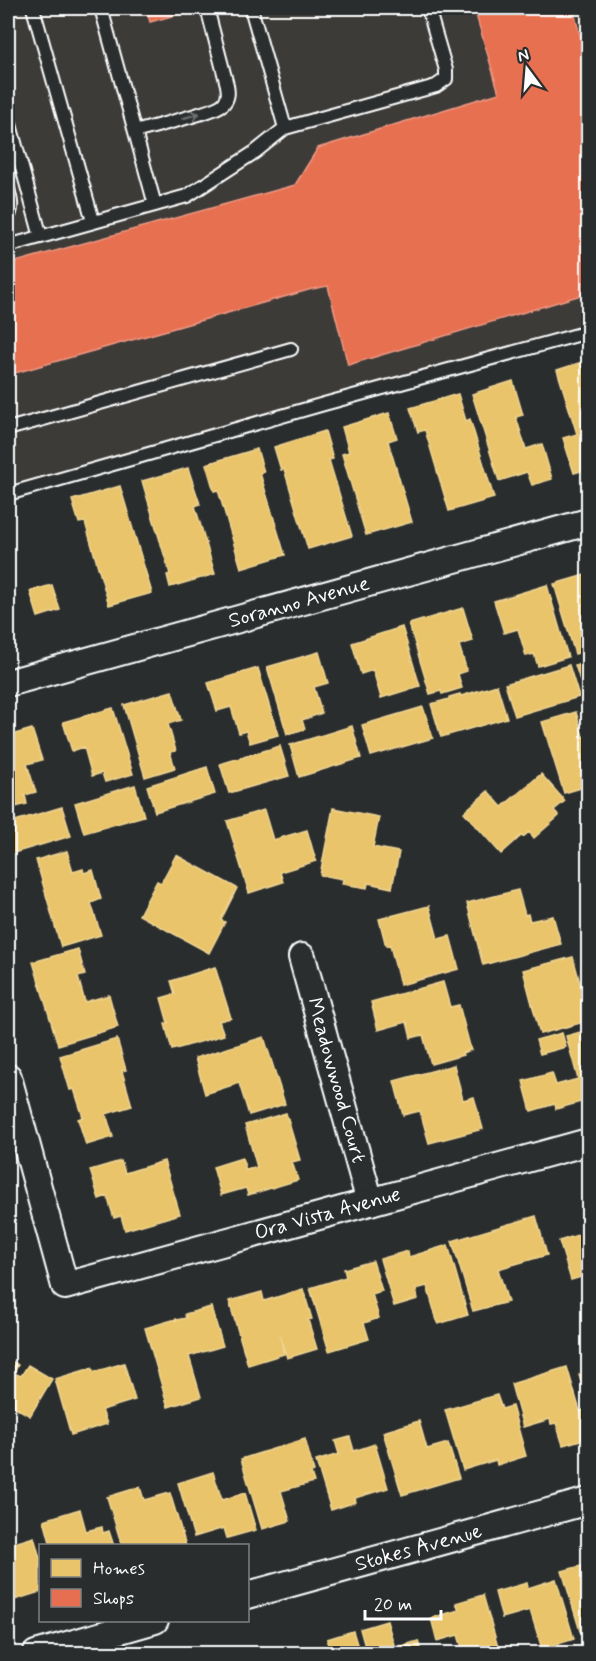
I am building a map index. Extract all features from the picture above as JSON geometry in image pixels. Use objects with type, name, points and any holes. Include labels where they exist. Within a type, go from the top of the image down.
[{"type":"street","name":"Soranno Avenue","points":[[8,683],[588,522]]},
{"type":"street","name":"Meadowwood Court","points":[[302,957],[370,1202]]},
{"type":"street","points":[[8,1077],[16,1143]]},
{"type":"street","name":"Ora Vista Avenue","points":[[16,1143],[65,1286],[588,1142]]},
{"type":"street","name":"Stokes Avenue","points":[[249,1595],[588,1501]]},
{"type":"street","points":[[36,1653],[148,1622]]},
{"type":"lane","points":[[33,8],[93,222]]},
{"type":"lane","points":[[101,8],[155,205]]},
{"type":"lane","points":[[135,132],[211,110],[223,104],[228,96],[207,8]]},
{"type":"lane","points":[[251,8],[285,128]]},
{"type":"lane","points":[[8,246],[187,196],[255,152],[285,128],[436,86],[446,79],[446,70],[428,8]]},
{"type":"lane","points":[[8,117],[41,237]]},
{"type":"lane","points":[[8,188],[11,208],[8,217]]},
{"type":"lane","points":[[8,494],[588,332]]},
{"type":"lane","points":[[8,429],[291,349]]},
{"type":"shaded area","points":[[8,8],[588,8],[588,327],[8,485]]},
{"type":"building: Homes","points":[[588,360],[588,469],[574,473],[563,438],[577,434],[557,370]]},
{"type":"building: Homes","points":[[513,381],[523,415],[516,417],[526,449],[542,444],[552,479],[532,485],[527,472],[499,481],[472,394]]},
{"type":"building: Homes","points":[[458,394],[466,421],[470,419],[494,498],[449,511],[425,430],[418,432],[410,408]]},
{"type":"building: Homes","points":[[389,413],[397,438],[388,441],[412,522],[366,535],[342,454],[349,452],[342,427]]},
{"type":"building: Homes","points":[[325,431],[333,459],[329,460],[352,536],[308,549],[284,469],[281,470],[274,447]]},
{"type":"building: Homes","points":[[257,449],[264,472],[260,473],[285,555],[241,568],[218,490],[214,491],[206,464]]},
{"type":"building: Homes","points":[[188,468],[200,504],[195,506],[215,574],[170,587],[167,575],[170,574],[142,481]]},
{"type":"building: Homes","points":[[120,486],[152,593],[109,605],[85,522],[79,523],[72,500]]},
{"type":"building: Homes","points":[[588,574],[588,650],[575,654],[554,584]]},
{"type":"building: Homes","points":[[52,585],[60,610],[38,617],[30,591]]},
{"type":"building: Homes","points":[[547,585],[568,657],[538,666],[534,654],[526,656],[518,629],[504,633],[494,601]]},
{"type":"building: Homes","points":[[463,608],[473,641],[459,645],[467,671],[458,674],[462,688],[442,694],[441,691],[430,694],[409,624]]},
{"type":"building: Homes","points":[[402,627],[420,686],[381,698],[373,670],[361,674],[352,643]]},
{"type":"building: Homes","points":[[319,652],[328,683],[314,687],[322,713],[302,720],[305,729],[287,734],[267,667]]},
{"type":"building: Homes","points":[[588,661],[588,695],[585,696],[575,665]]},
{"type":"building: Homes","points":[[569,665],[579,697],[515,716],[505,684]]},
{"type":"building: Homes","points":[[258,668],[278,735],[250,743],[246,731],[239,733],[231,707],[217,711],[208,683]]},
{"type":"building: Homes","points":[[497,685],[507,718],[441,737],[431,704]]},
{"type":"building: Homes","points":[[172,691],[181,720],[168,724],[176,751],[170,752],[175,768],[145,777],[124,705]]},
{"type":"building: Homes","points":[[423,707],[433,738],[371,756],[362,725]]},
{"type":"building: Homes","points":[[113,708],[133,774],[105,782],[102,773],[92,776],[84,747],[72,751],[63,722]]},
{"type":"building: Homes","points":[[576,712],[583,737],[588,735],[588,777],[585,778],[588,786],[564,793],[542,722]]},
{"type":"building: Homes","points":[[352,726],[361,758],[299,777],[290,745]]},
{"type":"building: Homes","points":[[32,729],[42,760],[27,764],[36,792],[25,795],[27,804],[8,809],[8,736]]},
{"type":"building: Homes","points":[[280,746],[289,776],[229,793],[220,764]]},
{"type":"building: Homes","points":[[207,767],[215,794],[155,812],[147,786]]},
{"type":"building: Homes","points":[[541,774],[565,801],[554,810],[559,816],[534,838],[529,832],[501,854],[464,812],[488,791],[502,807]]},
{"type":"building: Homes","points":[[135,785],[144,816],[84,833],[75,803]]},
{"type":"building: Homes","points":[[62,807],[71,836],[10,854],[8,823]]},
{"type":"building: Homes","points":[[333,808],[379,817],[373,847],[399,852],[392,888],[368,883],[367,888],[342,884],[343,879],[320,875]]},
{"type":"building: Homes","points":[[264,810],[273,840],[307,830],[316,861],[280,872],[283,882],[249,893],[227,821]]},
{"type":"building: Homes","points":[[67,851],[73,872],[83,869],[84,873],[93,870],[101,899],[91,903],[101,935],[61,947],[36,860]]},
{"type":"building: Homes","points":[[176,855],[237,888],[221,920],[225,922],[209,953],[139,915],[157,881],[161,883]]},
{"type":"building: Homes","points":[[518,890],[525,915],[528,914],[530,921],[553,916],[561,944],[483,965],[467,903]]},
{"type":"building: Homes","points":[[429,906],[438,939],[450,936],[459,969],[400,985],[390,945],[386,946],[379,919]]},
{"type":"building: Homes","points":[[78,949],[85,975],[78,977],[85,1002],[109,995],[118,1027],[58,1045],[33,962]]},
{"type":"building: Homes","points":[[573,957],[583,994],[588,993],[588,1021],[540,1034],[523,970]]},
{"type":"building: Homes","points":[[215,967],[231,1018],[219,1021],[224,1035],[172,1050],[161,998],[175,994],[171,981]]},
{"type":"building: Homes","points":[[443,982],[450,1007],[459,1005],[471,1050],[462,1053],[463,1055],[431,1064],[423,1035],[411,1038],[407,1022],[378,1030],[371,1002]]},
{"type":"building: Homes","points":[[588,1030],[588,1100],[556,1109],[555,1104],[531,1111],[523,1081],[552,1073],[556,1085],[578,1079],[566,1036]]},
{"type":"building: Homes","points":[[562,1033],[566,1047],[540,1054],[536,1040]]},
{"type":"building: Homes","points":[[264,1037],[285,1104],[249,1115],[239,1083],[205,1094],[195,1058]]},
{"type":"building: Homes","points":[[117,1039],[126,1070],[122,1071],[132,1106],[106,1114],[113,1137],[86,1145],[78,1119],[83,1117],[74,1089],[70,1090],[60,1056]]},
{"type":"building: Homes","points":[[454,1065],[463,1100],[474,1097],[483,1129],[429,1143],[420,1111],[403,1115],[394,1081]]},
{"type":"building: Homes","points":[[286,1113],[300,1160],[292,1162],[298,1180],[248,1195],[246,1188],[221,1195],[213,1167],[242,1158],[246,1170],[257,1167],[245,1125]]},
{"type":"building: Homes","points":[[121,1161],[125,1173],[164,1161],[180,1214],[125,1230],[121,1216],[114,1218],[107,1196],[99,1199],[90,1170]]},
{"type":"building: Homes","points":[[536,1216],[547,1255],[498,1269],[508,1302],[473,1311],[452,1241]]},
{"type":"building: Homes","points":[[586,1227],[588,1227],[588,1275],[571,1280],[559,1241],[587,1232]]},
{"type":"building: Homes","points":[[448,1245],[468,1315],[438,1324],[427,1286],[416,1289],[418,1299],[394,1306],[380,1259],[408,1251],[409,1257]]},
{"type":"building: Homes","points":[[373,1261],[382,1291],[372,1294],[379,1318],[364,1323],[369,1339],[329,1351],[310,1288],[346,1277],[344,1269]]},
{"type":"building: Homes","points":[[303,1289],[312,1319],[308,1320],[317,1349],[287,1358],[280,1335],[284,1354],[248,1365],[229,1301],[262,1292],[264,1301]]},
{"type":"building: Homes","points":[[211,1307],[223,1346],[189,1356],[201,1397],[168,1407],[145,1328],[186,1318],[185,1314]]},
{"type":"building: Homes","points":[[8,1359],[18,1365],[14,1373],[21,1376],[28,1365],[52,1379],[30,1416],[8,1403]]},
{"type":"building: Homes","points":[[124,1363],[135,1400],[102,1410],[107,1424],[71,1435],[55,1379],[92,1368],[94,1372]]},
{"type":"building: Homes","points":[[567,1367],[580,1411],[583,1410],[588,1438],[563,1445],[556,1423],[551,1424],[550,1419],[523,1427],[511,1384]]},
{"type":"building: Homes","points":[[588,1373],[588,1405],[579,1375]]},
{"type":"building: Homes","points":[[497,1395],[502,1409],[512,1406],[526,1456],[497,1465],[496,1460],[463,1470],[445,1410]]},
{"type":"building: Homes","points":[[419,1421],[427,1449],[448,1443],[459,1478],[402,1495],[383,1432]]},
{"type":"building: Homes","points":[[350,1437],[354,1451],[375,1444],[388,1488],[355,1498],[356,1502],[331,1510],[316,1461],[339,1454],[335,1441]]},
{"type":"building: Homes","points":[[305,1439],[314,1472],[311,1473],[314,1482],[281,1491],[290,1521],[262,1529],[241,1459]]},
{"type":"building: Homes","points":[[213,1472],[222,1500],[245,1493],[256,1530],[227,1538],[224,1528],[194,1537],[178,1483]]},
{"type":"building: Homes","points":[[140,1487],[144,1500],[170,1493],[185,1544],[121,1544],[107,1497]]},
{"type":"building: Homes","points":[[80,1509],[86,1531],[102,1527],[103,1533],[109,1531],[113,1544],[50,1544],[44,1520]]},
{"type":"building: Homes","points":[[34,1537],[39,1554],[39,1592],[8,1602],[8,1545]]},
{"type":"building: Homes","points":[[588,1564],[588,1629],[580,1631],[562,1571]]},
{"type":"building: Homes","points":[[556,1579],[574,1639],[542,1649],[530,1610],[502,1618],[495,1592],[527,1583],[528,1588]]},
{"type":"building: Homes","points":[[483,1595],[500,1654],[464,1654],[458,1635],[437,1641],[431,1618],[459,1610],[456,1603]]},
{"type":"building: Homes","points":[[387,1621],[395,1648],[418,1641],[422,1654],[367,1654],[360,1629]]},
{"type":"building: Homes","points":[[353,1631],[360,1654],[329,1654],[331,1653],[327,1639]]},
{"type":"building: Shops","points":[[146,8],[197,8],[197,9],[150,22]]},
{"type":"building: Shops","points":[[474,8],[573,8],[588,67],[588,293],[348,365],[328,286],[8,375],[8,264],[295,185],[318,148],[499,93]]}]
